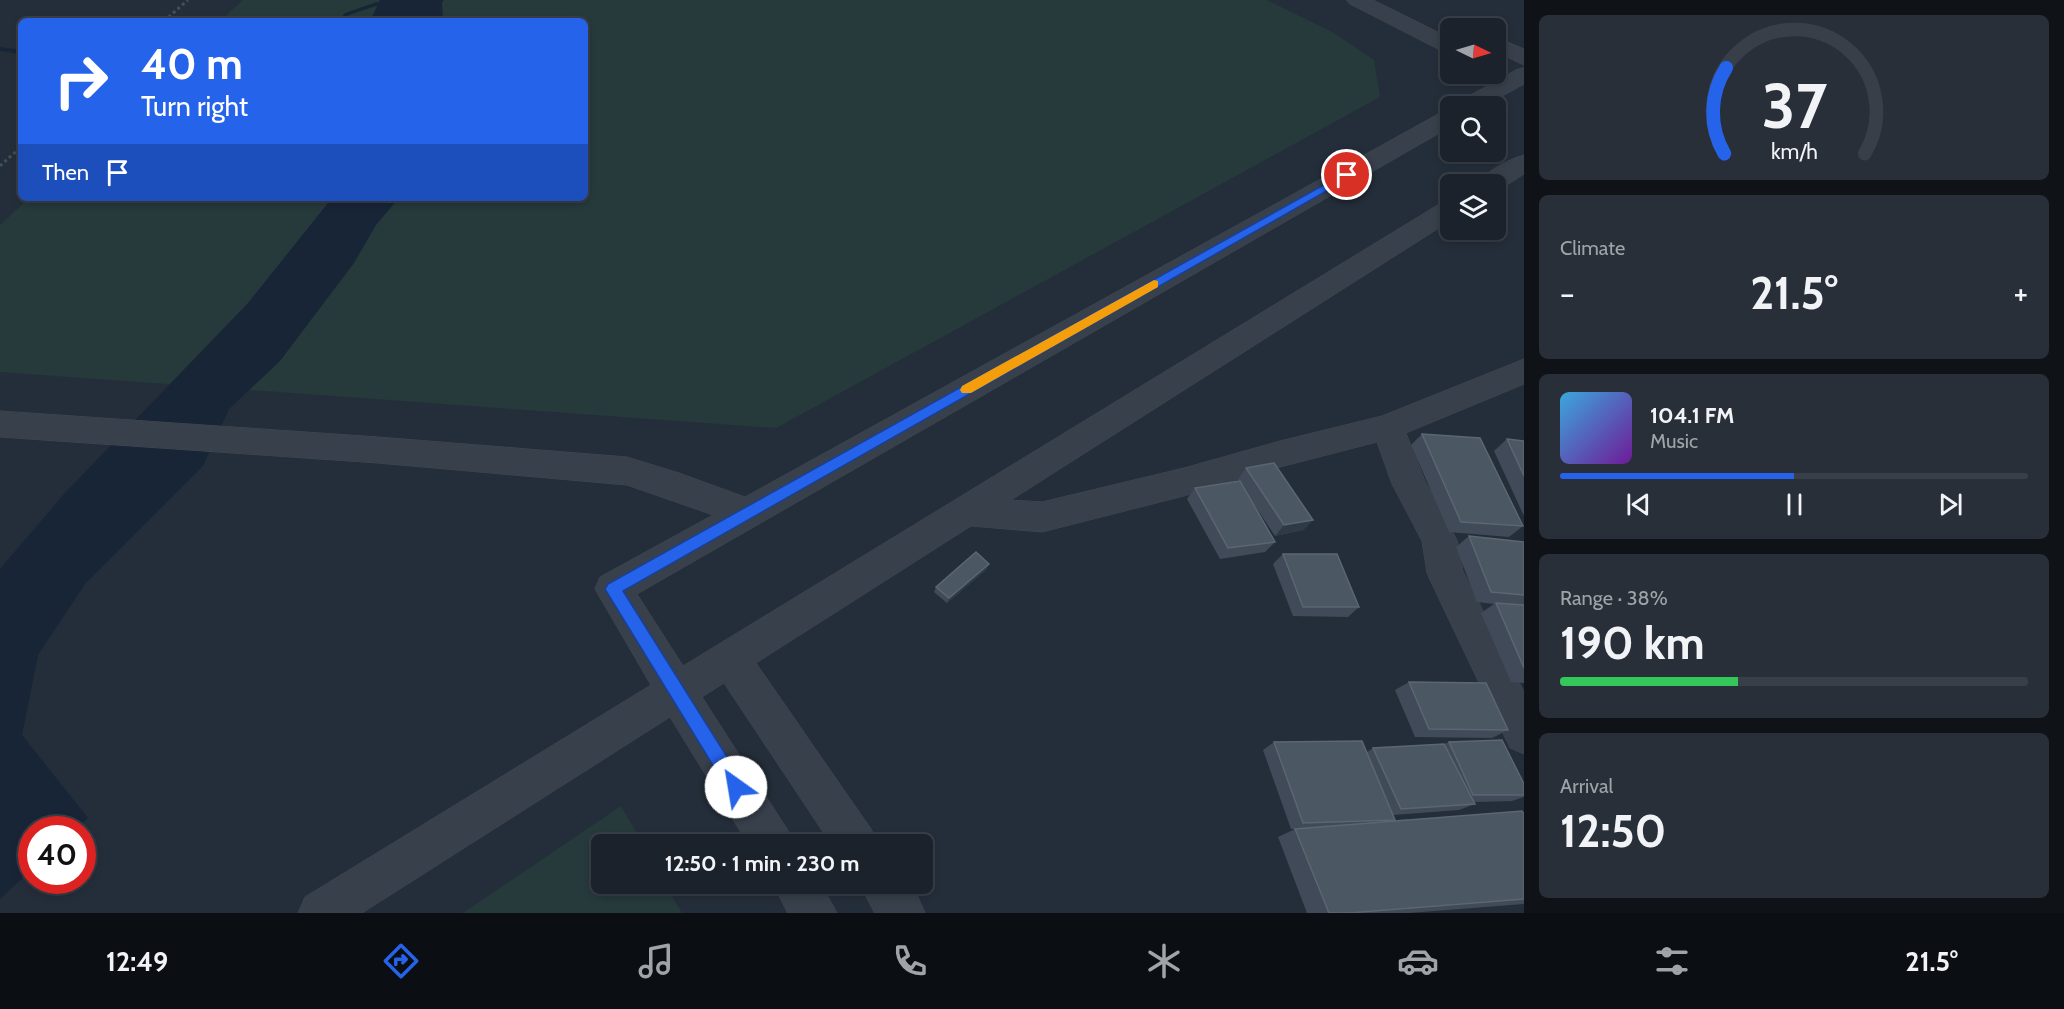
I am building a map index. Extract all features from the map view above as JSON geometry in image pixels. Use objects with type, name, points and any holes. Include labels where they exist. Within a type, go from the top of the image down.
[{"type":"street","points":[[1357,0],[1440,41]]},
{"type":"street","points":[[1506,55],[1522,73]]},
{"type":"street","points":[[1506,70],[1522,73]]},
{"type":"street","points":[[1484,96],[1522,73]]},
{"type":"street","points":[[766,834],[613,589],[1440,123]]},
{"type":"street","points":[[1506,174],[1524,163]]},
{"type":"street","points":[[321,913],[1440,215]]},
{"type":"street","points":[[966,511],[1042,517],[1388,427],[1524,371]]},
{"type":"street","points":[[0,424],[627,471],[679,487],[747,513]]},
{"type":"street","points":[[1388,427],[1409,484],[1455,541],[1445,573],[1524,734]]},
{"type":"street","points":[[730,658],[849,834]]},
{"type":"street","points":[[802,894],[814,913]]},
{"type":"street","points":[[889,894],[902,913]]},
{"type":"path","points":[[167,18],[188,0]]},
{"type":"path","points":[[0,166],[18,150]]},
{"type":"shaded area","points":[[243,0],[1267,0],[1334,33],[1374,60],[1380,97],[776,428],[0,372],[0,225],[26,201],[588,201],[588,18],[223,18]]},
{"type":"shaded area","points":[[621,806],[637,834],[591,834],[591,894],[671,894],[682,913],[463,913]]},
{"type":"water","points":[[380,0],[444,0],[442,2],[443,18],[371,18]]},
{"type":"water","points":[[330,201],[396,201],[376,225],[354,263],[280,361],[229,409],[203,466],[85,584],[38,655],[22,735],[86,816],[18,816],[18,882],[0,899],[0,569],[64,494],[248,303]]},
{"type":"building","points":[[1422,434],[1480,438],[1523,526],[1461,522]]},
{"type":"building","points":[[1507,439],[1524,441],[1524,476]]},
{"type":"building","points":[[1274,463],[1313,520],[1284,525],[1246,468]]},
{"type":"building","points":[[1240,481],[1275,542],[1228,548],[1195,488]]},
{"type":"building","points":[[1469,536],[1524,542],[1524,595],[1491,592]]},
{"type":"building","points":[[976,552],[989,564],[949,598],[936,587]]},
{"type":"building","points":[[1283,554],[1337,554],[1359,607],[1303,607]]},
{"type":"building","points":[[1496,603],[1524,605],[1524,668]]},
{"type":"building","points":[[1409,682],[1486,683],[1508,730],[1429,729]]},
{"type":"building","points":[[1502,740],[1524,784],[1524,795],[1473,795],[1449,742]]},
{"type":"building","points":[[1362,741],[1395,820],[1303,823],[1274,742]]},
{"type":"building","points":[[1444,744],[1475,804],[1401,809],[1373,748]]},
{"type":"building","points":[[1522,811],[1524,814],[1524,899],[1349,913],[1329,913],[1295,829]]},
{"type":"waterway","points":[[344,18],[347,14],[377,4]]},
{"type":"waterway","points":[[0,49],[18,52]]},
{"type":"slow traffic","points":[[967,390],[1154,284]]},
{"type":"route","points":[[736,787],[613,589],[1347,175]]}]
